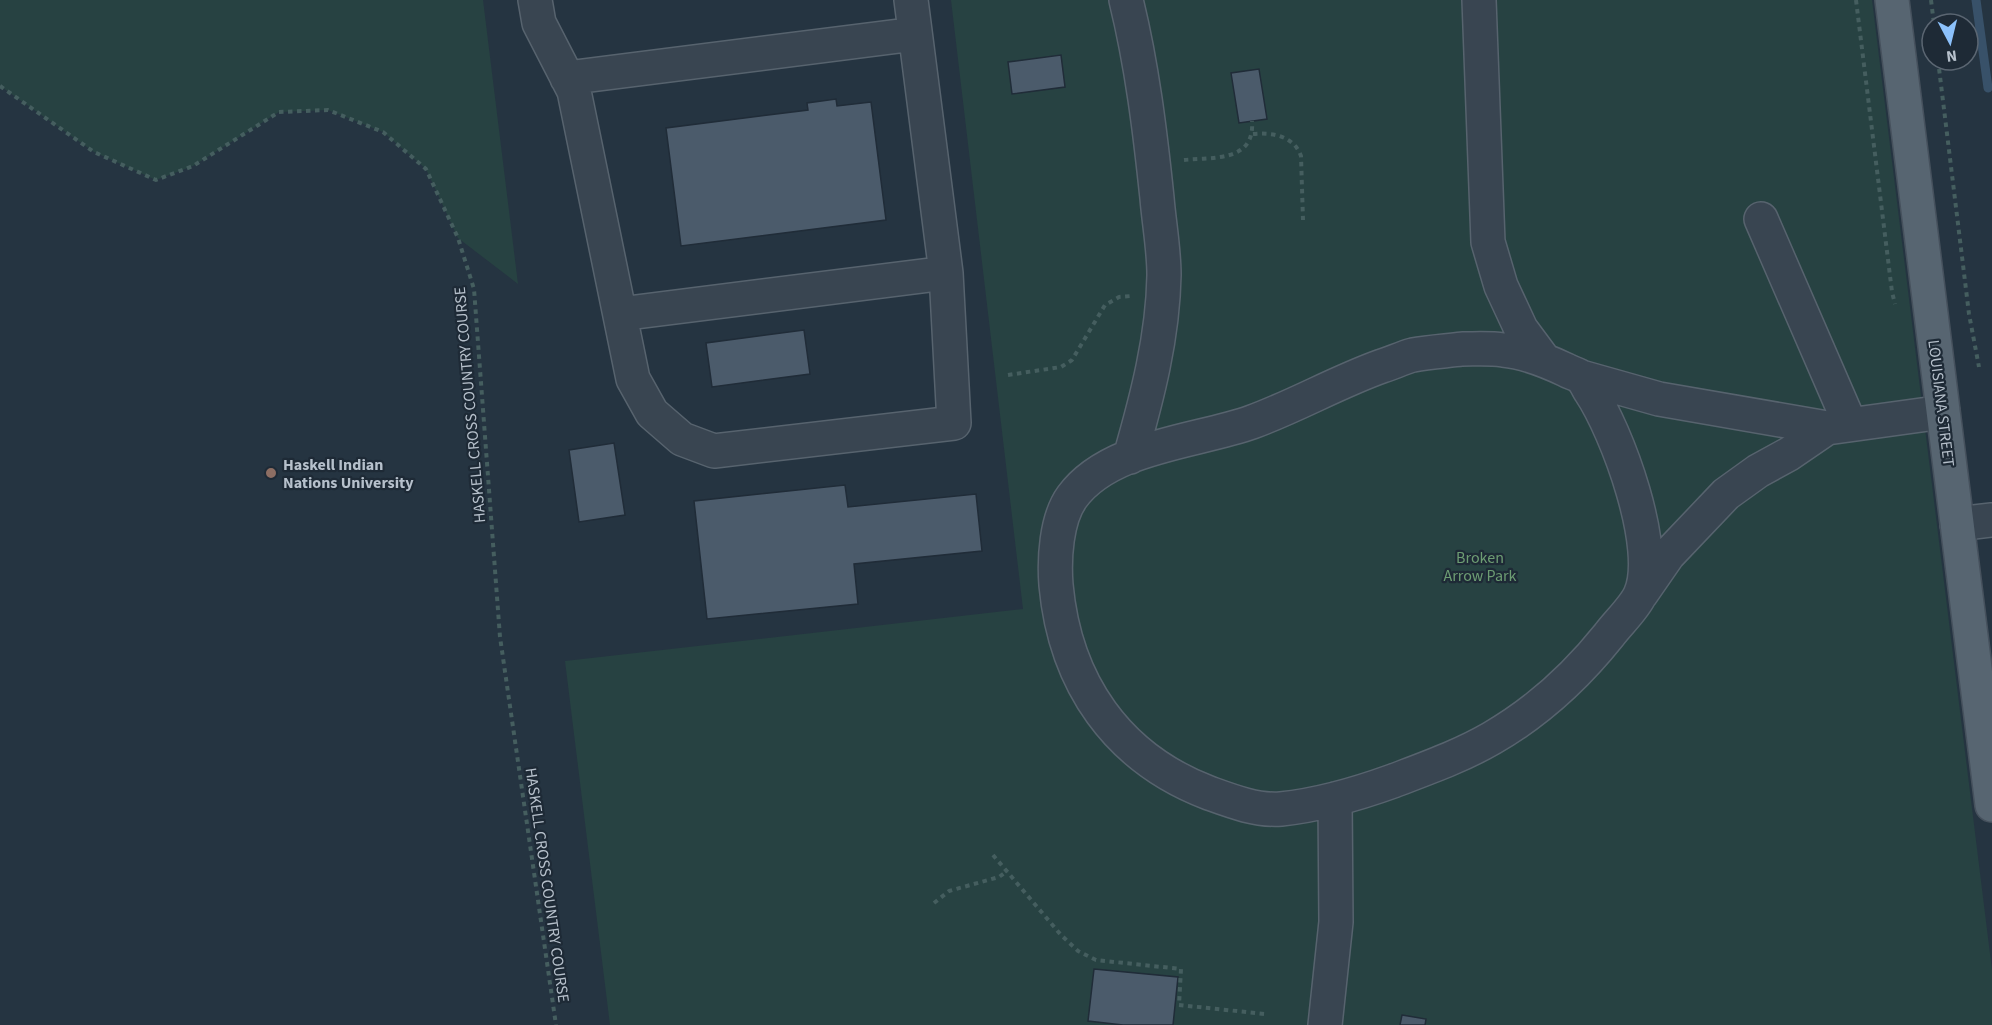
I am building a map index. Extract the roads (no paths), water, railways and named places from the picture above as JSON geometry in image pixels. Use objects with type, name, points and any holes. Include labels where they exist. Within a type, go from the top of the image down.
[{"type":"main road","name":"LOUISIANA STREET","points":[[1892,0],[1992,806]]},
{"type":"lane","points":[[535,0],[539,23],[574,91],[633,379],[652,413],[682,439],[714,451],[954,423],[945,273],[911,0]]},
{"type":"lane","points":[[1126,0],[1138,48],[1164,273],[1158,341],[1147,398],[1130,458]]},
{"type":"lane","points":[[1479,0],[1488,242],[1501,286],[1521,329],[1544,360]]},
{"type":"lane","points":[[567,78],[915,34]]},
{"type":"lane","points":[[1761,219],[1839,426]]},
{"type":"lane","points":[[620,314],[945,273]]},
{"type":"lane","points":[[1839,426],[1758,471],[1725,494],[1668,555],[1640,596],[1587,663],[1543,702],[1493,738],[1440,764],[1335,799],[1313,805],[1274,809],[1238,804],[1165,773],[1128,745],[1101,714],[1084,687],[1068,646],[1058,607],[1055,569],[1059,530],[1070,499],[1092,477],[1115,463],[1251,423],[1369,371],[1412,355],[1462,349],[1506,350],[1544,360],[1581,377],[1659,399],[1839,426],[1943,412]]},
{"type":"lane","points":[[1581,377],[1600,406],[1616,440],[1637,504],[1645,570],[1640,596]]},
{"type":"lane","points":[[1957,524],[1992,520]]},
{"type":"lane","points":[[1325,1025],[1336,922],[1335,799]]},
{"type":"waterway","points":[[1976,0],[1988,88]]},
{"type":"place","name":"Haskell Indian Nations University","points":[[271,473]]},
{"type":"park label","name":"Broken Arrow Park","points":[[1480,566]]}]
